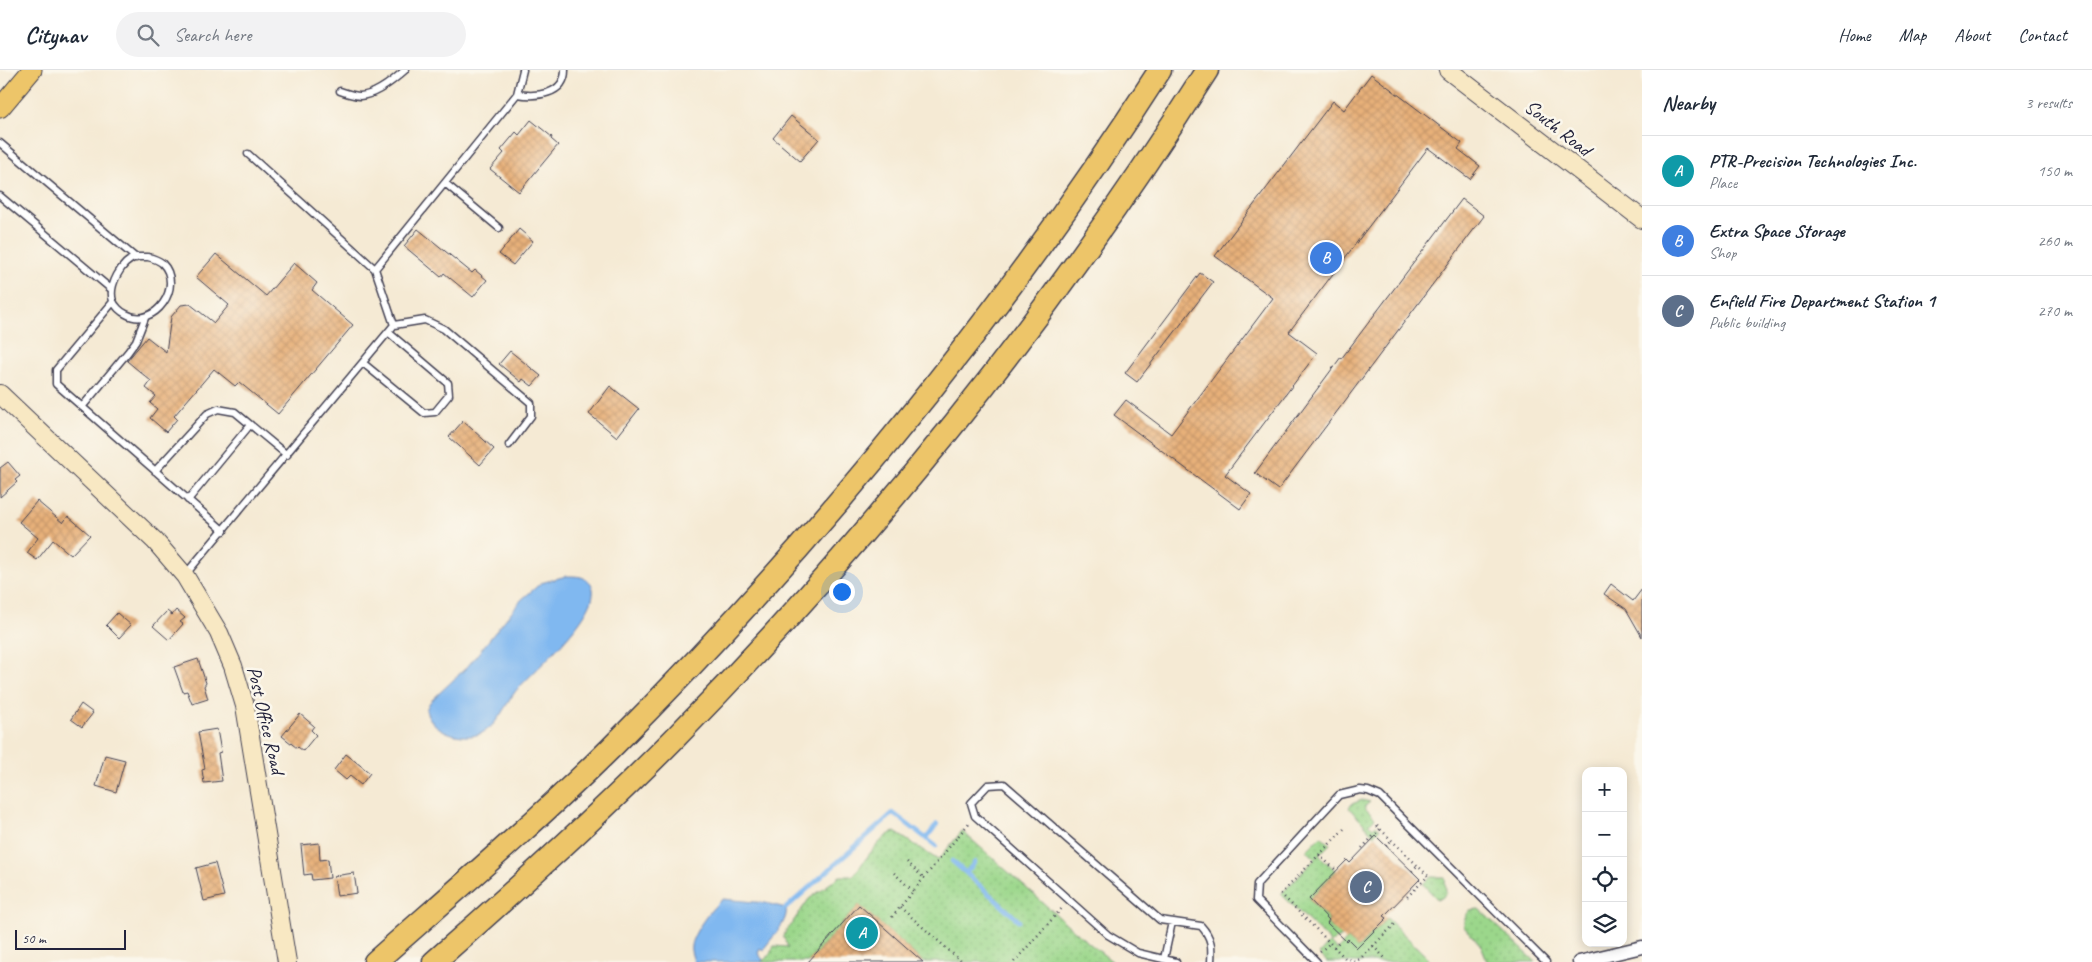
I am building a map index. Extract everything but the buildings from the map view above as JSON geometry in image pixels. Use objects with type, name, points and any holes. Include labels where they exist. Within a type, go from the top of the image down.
[{"type":"highway","points":[[374,962],[529,825],[608,750],[720,634],[831,511],[923,401],[1003,297],[1075,197],[1160,70]]},
{"type":"highway","points":[[434,962],[578,833],[672,741],[763,646],[859,538],[949,431],[1034,322],[1123,197],[1207,70]]},
{"type":"main road","points":[[0,108],[32,70]]},
{"type":"street","name":"South Road","points":[[1448,70],[1642,219]]},
{"type":"street","name":"Post Office Road","points":[[0,394],[149,535],[185,576],[206,608],[219,633],[233,666],[245,706],[287,962]]},
{"type":"street","points":[[1579,962],[1602,959],[1642,947]]},
{"type":"lane","points":[[340,91],[358,96],[369,94],[398,76],[404,70]]},
{"type":"lane","points":[[375,269],[517,94],[523,70]]},
{"type":"lane","points":[[517,94],[531,96],[546,94],[556,88],[565,77],[565,70]]},
{"type":"lane","points":[[0,143],[136,258]]},
{"type":"lane","points":[[248,154],[375,269],[394,325]]},
{"type":"lane","points":[[445,183],[499,228]]},
{"type":"lane","points":[[0,196],[111,289]]},
{"type":"lane","points":[[148,256],[161,262],[170,276],[170,289],[164,302],[154,313],[144,318],[133,318],[122,312],[113,302],[111,289],[125,264],[136,258],[148,256]]},
{"type":"lane","points":[[113,302],[56,370],[56,384],[224,531]]},
{"type":"lane","points":[[82,407],[136,341],[144,318]]},
{"type":"lane","points":[[185,576],[394,325],[425,320],[444,329],[531,403],[531,416],[509,445]]},
{"type":"lane","points":[[363,363],[424,414],[435,412],[449,395],[448,383],[388,332]]},
{"type":"lane","points":[[155,471],[207,414],[218,409],[235,412],[287,455]]},
{"type":"lane","points":[[188,500],[250,425]]},
{"type":"lane","points":[[1176,962],[1138,953],[1108,935],[974,816],[971,803],[988,785],[1004,784],[1160,920],[1202,926],[1209,935],[1212,947],[1211,962]]},
{"type":"lane","points":[[1317,962],[1256,900],[1255,888],[1339,795],[1360,790],[1380,796],[1546,962]]},
{"type":"lane","points":[[1164,959],[1172,922]]},
{"type":"path","points":[[892,917],[974,816]]},
{"type":"path","points":[[1377,826],[1428,876],[1407,897]]},
{"type":"path","points":[[1344,830],[1281,894],[1346,959],[1356,961],[1396,923]]},
{"type":"path","points":[[1362,848],[1380,830]]},
{"type":"path","points":[[1386,846],[1392,840]]},
{"type":"path","points":[[1319,855],[1337,871]]},
{"type":"path","points":[[907,862],[924,878]]},
{"type":"path","points":[[1412,871],[1417,866]]},
{"type":"path","points":[[894,873],[913,890]]},
{"type":"path","points":[[1014,962],[1069,900]]},
{"type":"path","points":[[900,907],[962,962]]},
{"type":"path","points":[[1334,947],[1341,940]]},
{"type":"path","points":[[1373,946],[1385,958]]},
{"type":"green space","points":[[1362,800],[1370,802],[1364,807],[1375,818],[1369,824],[1373,828],[1376,825],[1380,829],[1374,835],[1349,808],[1352,804]]},
{"type":"green space","points":[[962,831],[1085,940],[1113,962],[923,962],[859,905],[808,962],[761,962],[769,956],[774,946],[788,947],[783,936],[809,899],[840,876],[853,876],[878,844],[890,834],[895,832],[938,860]]},
{"type":"green space","points":[[1321,836],[1330,844],[1319,855],[1336,871],[1309,899],[1329,920],[1327,923],[1341,936],[1330,943],[1337,950],[1348,939],[1358,948],[1387,918],[1430,962],[1327,962],[1319,954],[1330,942],[1281,894],[1315,859],[1307,850]]},
{"type":"green space","points":[[1430,877],[1445,877],[1446,893],[1442,898],[1437,899],[1423,884]]},
{"type":"green space","points":[[1479,909],[1535,962],[1487,962],[1482,947],[1464,927],[1465,918],[1470,910]]},
{"type":"water","points":[[566,576],[581,577],[592,586],[592,599],[583,616],[569,635],[515,692],[492,725],[482,733],[466,736],[448,733],[434,724],[426,710],[430,702],[468,666],[521,600],[541,583]]},
{"type":"water","points":[[723,899],[766,903],[786,908],[785,919],[779,930],[763,950],[760,948],[758,953],[763,960],[761,962],[694,962],[691,948],[695,934],[709,913]]},
{"type":"waterway","points":[[786,908],[893,813],[936,846]]},
{"type":"waterway","points":[[926,839],[937,824]]},
{"type":"waterway","points":[[952,861],[966,873],[975,862]]},
{"type":"waterway","points":[[966,873],[1019,921]]},
{"type":"place","name":"Extra Space Storage","points":[[1326,258]]},
{"type":"place","name":"Enfield Fire Department Station 1","points":[[1366,887]]},
{"type":"place","name":"PTR-Precision Technologies Inc.","points":[[862,933]]}]
